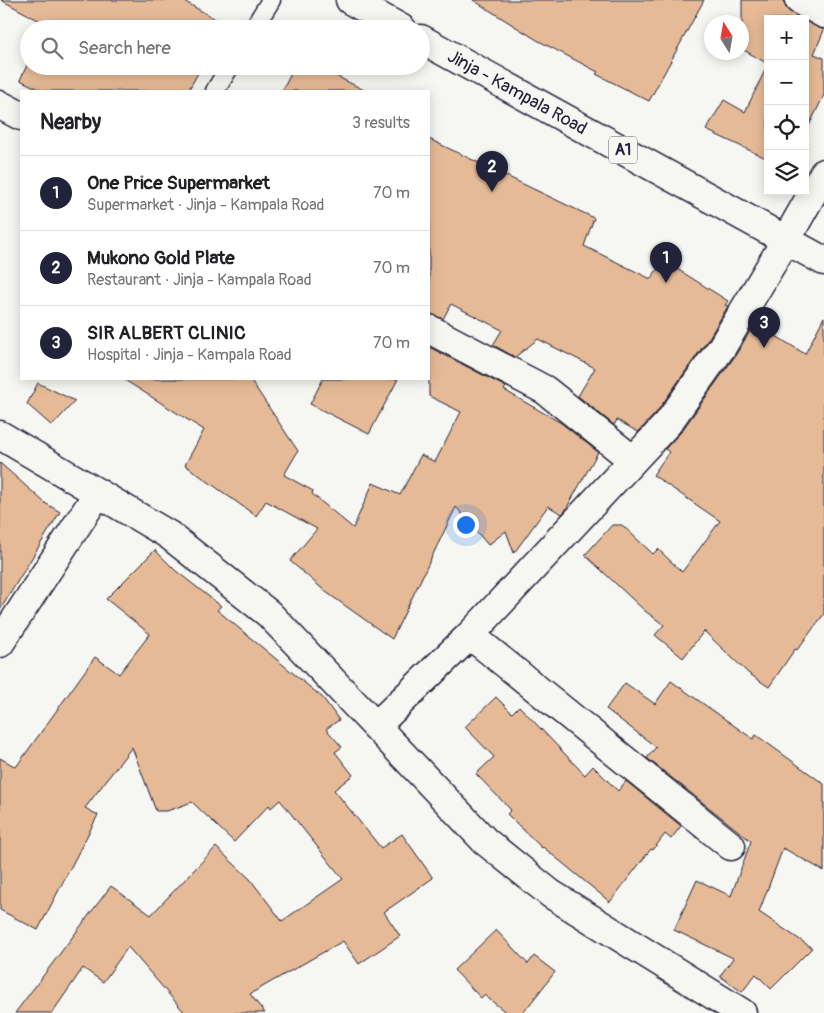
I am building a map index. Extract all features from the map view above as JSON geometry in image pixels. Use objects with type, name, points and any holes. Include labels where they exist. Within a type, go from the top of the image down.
[{"type":"main road","points":[[350,0],[386,20]]},
{"type":"main road","points":[[799,0],[824,14]]},
{"type":"main road","name":"Jinja - Kampala Road","points":[[430,44],[824,261]]},
{"type":"main road","points":[[0,105],[20,115]]},
{"type":"main road","points":[[376,726],[470,635],[668,424],[717,354],[824,173]]},
{"type":"main road","points":[[430,330],[545,390],[633,460]]},
{"type":"main road","points":[[0,435],[169,535],[269,614],[486,841],[552,894],[742,1013]]},
{"type":"main road","points":[[0,643],[98,493]]},
{"type":"main road","points":[[470,635],[731,846]]},
{"type":"lane","points":[[259,20],[271,0]]},
{"type":"lane","points":[[216,90],[225,75]]},
{"type":"building","points":[[1,0],[182,0],[217,20],[38,20]]},
{"type":"building","points":[[473,0],[704,0],[649,101],[596,74],[598,72],[537,40]]},
{"type":"building","points":[[742,0],[783,0],[786,8],[795,15],[764,15],[764,62],[749,53],[749,15],[742,15]]},
{"type":"building","points":[[809,23],[824,30],[814,54],[824,58],[824,95],[809,126]]},
{"type":"building","points":[[764,72],[764,157],[706,130],[724,100],[745,112]]},
{"type":"building","points":[[22,75],[197,75],[189,90],[41,90],[20,80]]},
{"type":"building","points":[[290,75],[334,75],[364,90],[283,90]]},
{"type":"building","points":[[430,139],[594,218],[584,246],[651,279],[663,260],[728,301],[725,305],[728,306],[709,338],[656,413],[638,432],[617,420],[614,425],[578,396],[595,368],[538,339],[515,357],[493,345],[502,330],[451,304],[443,319],[430,313]]},
{"type":"building","points":[[824,317],[824,614],[797,650],[795,649],[769,687],[748,673],[704,631],[683,658],[655,635],[664,625],[645,611],[585,555],[612,525],[622,525],[653,554],[658,549],[682,572],[720,521],[653,475],[669,452],[665,449],[681,432],[735,356],[755,323],[805,354]]},
{"type":"building","points":[[430,348],[506,387],[504,390],[561,423],[598,452],[565,511],[562,514],[548,506],[514,553],[506,531],[488,545],[456,507],[392,639],[326,592],[290,561],[317,529],[266,501],[256,516],[185,465],[204,430],[125,380],[251,380],[298,451],[284,475],[313,491],[312,494],[353,528],[373,483],[400,495],[421,455],[435,462],[461,412],[429,396]]},
{"type":"building","points":[[322,380],[397,380],[369,434],[310,404]]},
{"type":"building","points":[[38,383],[75,401],[52,426],[27,404]]},
{"type":"building","points":[[0,463],[45,503],[60,512],[0,610]]},
{"type":"building","points":[[155,550],[176,571],[221,606],[217,610],[323,698],[339,720],[326,729],[342,747],[335,752],[353,775],[334,790],[381,848],[402,834],[433,878],[384,912],[400,936],[359,964],[343,941],[250,994],[265,1013],[185,1013],[128,947],[103,982],[83,968],[52,1013],[15,1013],[111,886],[151,915],[216,847],[250,879],[282,921],[343,879],[280,800],[271,808],[269,805],[234,842],[192,802],[167,811],[156,811],[132,747],[85,808],[98,815],[38,930],[0,910],[0,758],[16,767],[95,657],[119,674],[150,634],[106,599]]},
{"type":"building","points":[[671,681],[753,739],[756,735],[824,784],[824,871],[783,848],[759,912],[812,948],[771,989],[756,974],[742,992],[720,976],[733,958],[674,930],[697,880],[731,896],[751,841],[647,758],[656,747],[606,709],[625,683],[655,704]]},
{"type":"building","points":[[496,697],[512,713],[519,706],[585,775],[593,766],[618,791],[626,781],[681,826],[671,839],[665,834],[610,902],[542,848],[507,814],[511,810],[476,774],[494,757],[465,727]]},
{"type":"building","points":[[496,930],[528,964],[534,956],[555,972],[523,1013],[507,1013],[484,995],[481,998],[454,970]]},
{"type":"place","name":"Mukono Gold Plate","points":[[492,192]]},
{"type":"place","name":"One Price Supermarket","points":[[666,283]]},
{"type":"place","name":"SIR ALBERT CLINIC","points":[[764,348]]}]
